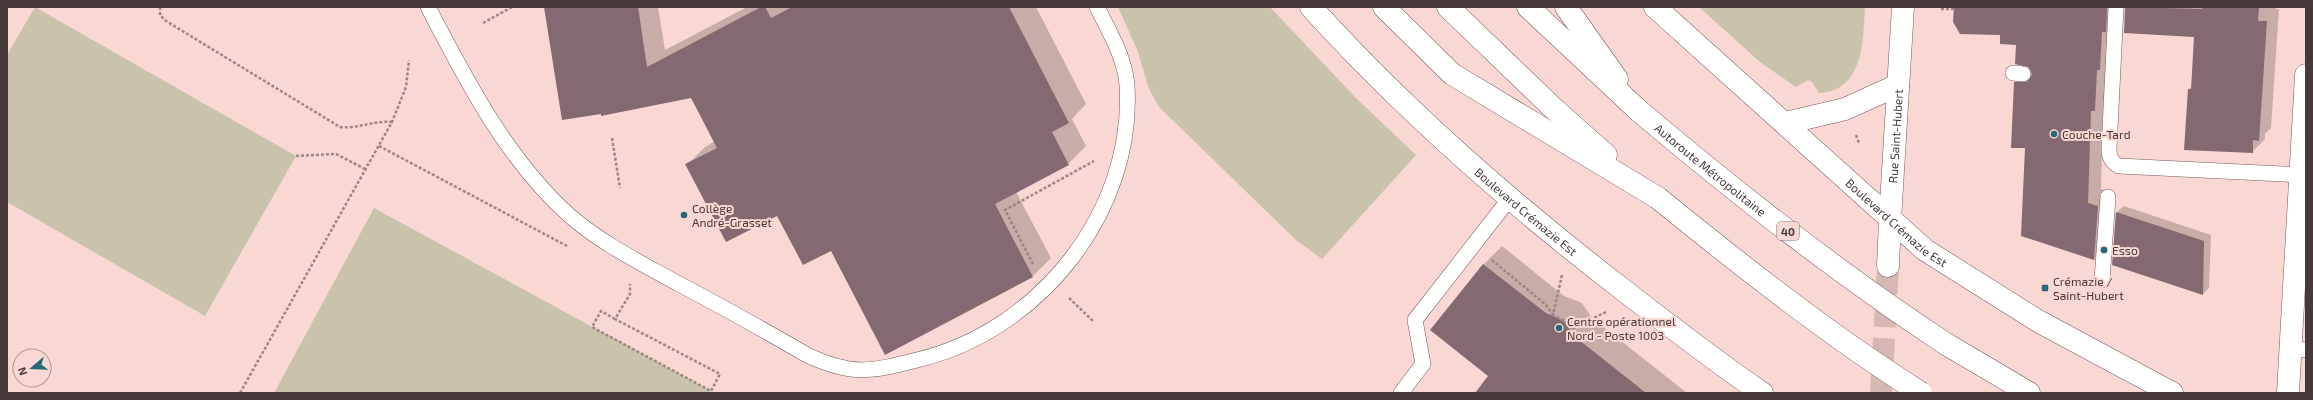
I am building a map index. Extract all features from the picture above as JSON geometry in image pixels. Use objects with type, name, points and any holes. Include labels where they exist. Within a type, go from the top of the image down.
[{"type":"main road","name":"Boulevard Crémazie Est","points":[[1311,7],[1410,108],[1510,198],[1564,244],[1690,342],[1762,393]]},
{"type":"main road","points":[[1384,7],[1452,74],[1658,198]]},
{"type":"main road","points":[[1448,7],[1552,107],[1658,198],[1758,278],[1832,333],[1921,393]]},
{"type":"main road","name":"Autoroute Métropolitaine","points":[[1528,7],[1638,110],[1716,175],[1864,288],[1946,344],[2029,393]]},
{"type":"main road","points":[[1566,7],[1638,110]]},
{"type":"main road","name":"Boulevard Crémazie Est","points":[[1655,7],[1786,123],[1890,220],[1925,250],[2038,321],[2172,393]]},
{"type":"main road","name":"Rue Saint-Hubert","points":[[1888,266],[1903,7]]},
{"type":"main road","points":[[2288,393],[2298,349],[2301,175],[2306,76]]},
{"type":"main road","points":[[1786,123],[1845,110],[1898,85]]},
{"type":"lane","points":[[428,7],[450,50],[512,151],[546,192],[572,217],[637,260],[807,354],[831,366],[865,370],[933,356],[966,343],[996,328],[1026,305],[1056,276],[1079,250],[1103,207],[1118,169],[1124,142],[1127,84],[1116,47],[1097,7]]},
{"type":"lane","points":[[2116,7],[2108,149],[2109,156],[2113,163],[2119,166],[2301,175]]},
{"type":"lane","points":[[2102,280],[2108,197]]},
{"type":"lane","points":[[1401,393],[1423,364],[1415,320],[1510,198]]},
{"type":"path","points":[[160,7],[160,15],[166,21],[340,127],[353,128],[385,121],[392,122]]},
{"type":"path","points":[[483,23],[512,7]]},
{"type":"path","points":[[1941,9],[1954,10]]},
{"type":"path","points":[[240,393],[392,122],[406,87],[409,60]]},
{"type":"path","points":[[612,138],[620,188]]},
{"type":"path","points":[[379,146],[568,247]]},
{"type":"path","points":[[296,156],[336,154],[365,169]]},
{"type":"path","points":[[1035,267],[1005,210],[1095,161]]},
{"type":"path","points":[[1490,258],[1546,304],[1553,315],[1564,321],[1571,330],[1607,311]]},
{"type":"path","points":[[1553,315],[1562,275]]},
{"type":"path","points":[[616,319],[630,294],[631,280]]},
{"type":"path","points":[[601,311],[616,319],[720,374],[711,391],[592,327],[601,311]]},
{"type":"shaded area","points":[[35,7],[296,156],[205,316],[7,202],[7,55]]},
{"type":"shaded area","points":[[1118,7],[1270,7],[1356,98],[1416,155],[1322,259],[1296,240],[1159,107],[1149,89],[1138,52]]},
{"type":"shaded area","points":[[1699,7],[1865,7],[1863,34],[1858,62],[1853,74],[1845,83],[1834,90],[1819,93],[1812,82],[1808,80],[1796,87],[1760,62]]},
{"type":"shaded area","points":[[374,208],[714,393],[274,393]]},
{"type":"building","points":[[544,7],[638,7],[647,67],[761,7],[765,7],[771,18],[792,7],[1009,7],[1069,123],[1052,132],[1069,165],[995,204],[1033,277],[885,355],[831,251],[803,265],[777,216],[726,242],[685,164],[717,148],[691,98],[601,116],[601,114],[562,120]]},
{"type":"building","points":[[1954,7],[2107,7],[2106,32],[2102,32],[2100,70],[2097,70],[2095,111],[2091,111],[2088,203],[2098,206],[2094,260],[2021,236],[2025,148],[2011,148],[2014,82],[2027,82],[2032,75],[2031,71],[2028,67],[2015,64],[2016,45],[2000,44],[2000,35],[1960,34],[1953,22]]},
{"type":"building","points":[[2125,7],[2202,9],[2202,7],[2259,7],[2258,21],[2267,21],[2259,141],[2253,140],[2253,153],[2184,150],[2188,89],[2191,89],[2194,37],[2124,33]]},
{"type":"building","points":[[2116,212],[2204,241],[2203,295],[2112,265]]},
{"type":"building","points":[[1483,264],[1546,313],[1564,321],[1574,336],[1646,393],[1475,393],[1488,376],[1430,330]]},
{"type":"tunnel","points":[[1881,393],[1888,266]]},
{"type":"place","name":"Couche-Tard","points":[[2054,134]]},
{"type":"place","name":"Collège André-Grasset","points":[[684,215]]},
{"type":"place","name":"Esso","points":[[2104,250]]},
{"type":"place","name":"Crémazie / Saint-Hubert","points":[[2045,288]]},
{"type":"place","name":"Centre opérationnel Nord - Poste 1003","points":[[1559,328]]}]
